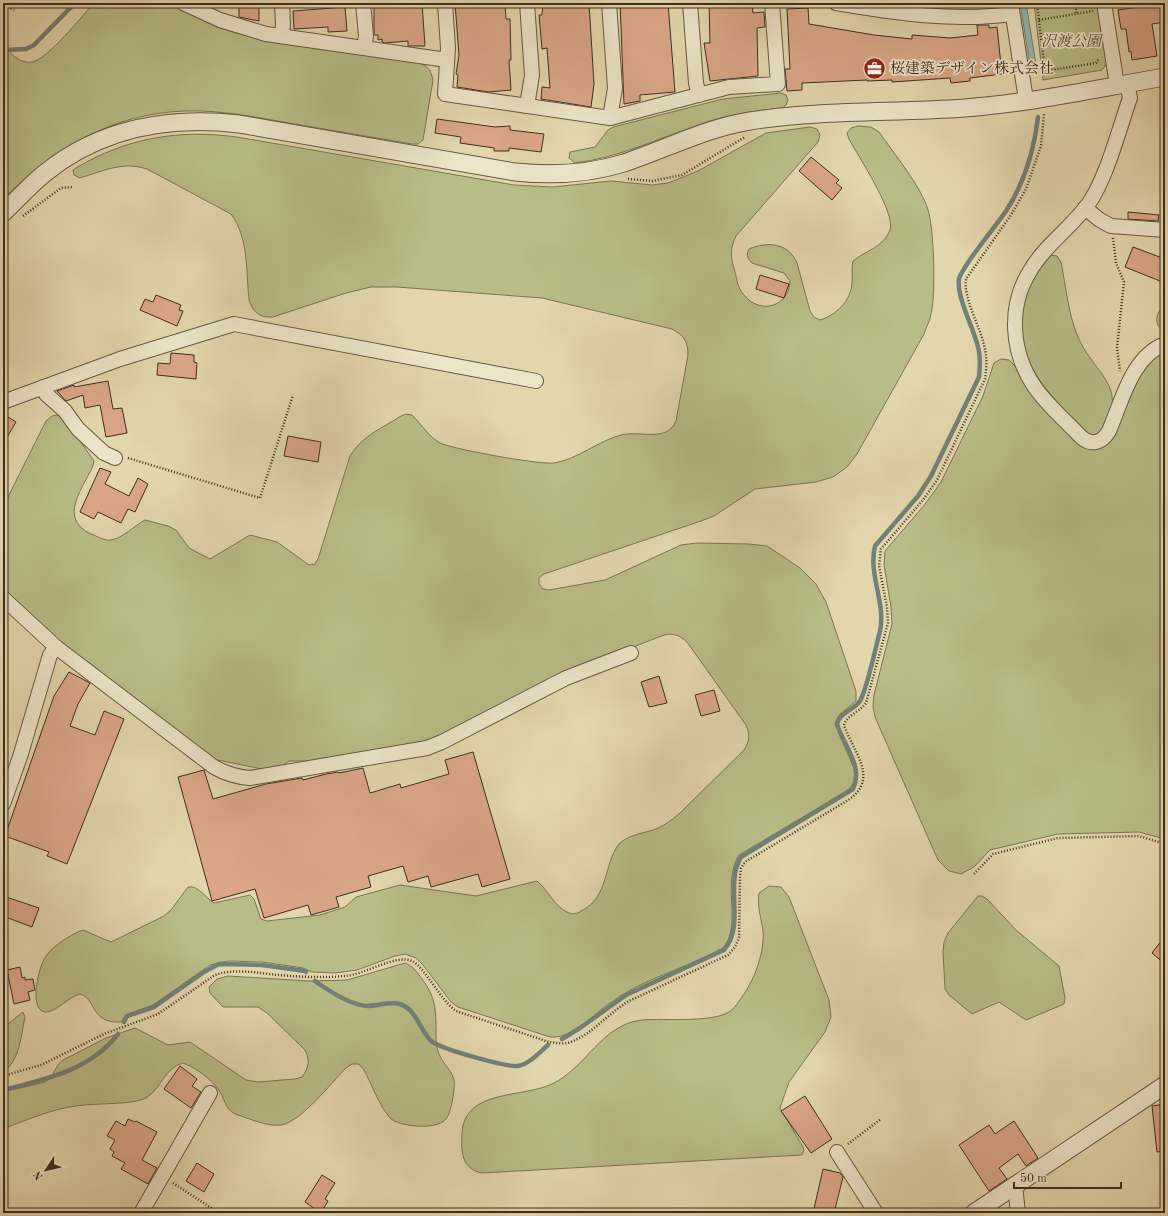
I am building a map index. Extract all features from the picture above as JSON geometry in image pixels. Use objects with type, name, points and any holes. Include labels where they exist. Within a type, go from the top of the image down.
[{"type":"street","points":[[183,3],[220,20],[243,28],[282,36],[447,60]]},
{"type":"street","points":[[282,3],[282,36]]},
{"type":"street","points":[[363,3],[366,36],[364,48]]},
{"type":"street","points":[[445,3],[447,60],[445,94],[610,118],[729,87],[778,84],[772,3]]},
{"type":"street","points":[[527,3],[532,76],[527,106]]},
{"type":"street","points":[[609,3],[614,88],[610,118]]},
{"type":"street","points":[[690,3],[696,84],[699,95]]},
{"type":"street","points":[[836,3],[930,17],[977,18],[1012,8],[1034,99]]},
{"type":"street","points":[[1100,8],[1122,84],[1130,98],[1100,183],[1085,208],[1042,254],[1030,271],[1021,289],[1016,309],[1015,329],[1017,349],[1024,369],[1034,386],[1081,437],[1091,442],[1102,440],[1106,436],[1135,371],[1144,356],[1151,350],[1165,344]]},
{"type":"street","points":[[7,210],[46,173],[84,148],[126,131],[170,122],[193,120],[238,124],[516,172],[552,174],[607,167],[701,134],[748,122],[829,112],[966,108],[1034,99],[1165,77]]},
{"type":"street","points":[[1085,208],[1106,223],[1113,226],[1165,230]]},
{"type":"street","points":[[3,402],[120,359],[234,324],[536,381]]},
{"type":"street","points":[[43,387],[46,394],[64,411],[78,429],[104,453],[115,458]]},
{"type":"street","points":[[3,598],[56,647],[214,767],[225,774],[237,777],[250,778],[427,748],[442,742],[566,678],[631,653]]},
{"type":"street","points":[[3,804],[20,757],[50,655],[56,647]]},
{"type":"street","points":[[974,1213],[1165,1085]]},
{"type":"street","points":[[141,1213],[210,1093]]},
{"type":"street","points":[[838,1152],[876,1213]]},
{"type":"street","points":[[1011,1188],[1016,1194],[1018,1213]]},
{"type":"path","points":[[1037,3],[1045,71],[1096,63],[1100,58]]},
{"type":"path","points":[[1075,3],[1076,14]]},
{"type":"path","points":[[3,4],[14,10]]},
{"type":"path","points":[[1039,20],[1076,14],[1100,8]]},
{"type":"path","points":[[1093,19],[1100,8]]},
{"type":"path","points":[[3,1076],[41,1065],[104,1034],[158,1014],[221,972],[245,972],[310,977],[346,976],[396,960],[405,959],[413,962],[420,968],[448,1005],[456,1011],[549,1042],[561,1044],[572,1042],[583,1036],[614,1010],[629,1001],[728,955],[735,947],[739,938],[741,868],[746,862],[850,800],[858,793],[864,782],[864,770],[844,725],[846,720],[863,708],[866,703],[886,631],[888,615],[879,557],[886,542],[937,480],[985,379],[987,361],[984,344],[966,290],[966,279],[1011,215],[1026,189],[1041,146],[1045,117],[1034,99]]},
{"type":"path","points":[[626,178],[652,181],[682,175],[746,138],[744,131]]},
{"type":"path","points":[[7,210],[22,218],[61,188],[73,187]]},
{"type":"path","points":[[1113,226],[1115,257],[1124,282],[1117,360],[1124,385],[1128,387]]},
{"type":"path","points":[[115,458],[120,455],[260,498],[293,395]]},
{"type":"path","points":[[974,874],[993,854],[1058,838],[1139,836],[1165,844]]},
{"type":"path","points":[[838,1152],[881,1119]]},
{"type":"path","points":[[162,1177],[216,1211]]},
{"type":"green space","points":[[94,3],[168,3],[217,27],[265,41],[420,63],[426,66],[433,80],[423,140],[418,144],[412,144],[217,112],[185,111],[155,114],[127,120],[100,130],[74,143],[50,159],[3,199],[3,43],[19,60],[32,62],[39,59],[55,46]]},
{"type":"green space","name":"沢渡公園","points":[[1034,3],[1098,3],[1107,63],[1102,70],[1043,80]]},
{"type":"green space","points":[[781,93],[786,95],[788,100],[786,105],[782,108],[750,112],[718,119],[607,157],[591,161],[575,163],[569,158],[570,152],[595,147],[608,130],[613,127],[723,99]]},
{"type":"green space","points":[[858,126],[871,127],[879,132],[920,191],[928,210],[932,231],[934,277],[933,305],[930,319],[924,334],[857,454],[847,467],[833,477],[816,482],[755,489],[714,516],[544,574],[539,578],[539,584],[543,589],[549,590],[605,580],[681,545],[697,543],[749,544],[767,546],[800,568],[816,584],[826,602],[856,691],[856,701],[839,715],[835,724],[855,771],[855,778],[852,786],[845,792],[739,855],[734,866],[732,878],[731,927],[729,938],[723,948],[634,988],[607,1005],[573,1031],[558,1037],[550,1037],[458,1007],[451,1002],[416,958],[405,954],[395,956],[357,970],[335,973],[312,972],[303,968],[262,962],[228,961],[210,965],[153,1005],[126,1015],[121,1022],[111,1022],[104,1019],[95,1011],[89,1001],[80,994],[49,1012],[45,1012],[40,1009],[37,1004],[36,987],[40,968],[49,952],[58,944],[73,934],[83,930],[111,942],[164,916],[171,910],[188,887],[199,890],[214,903],[250,895],[254,899],[261,919],[267,921],[320,915],[345,907],[356,897],[400,885],[476,896],[537,881],[563,910],[571,914],[578,913],[590,905],[601,890],[610,862],[619,844],[631,836],[659,827],[676,816],[744,750],[749,738],[746,725],[687,642],[674,634],[668,634],[564,674],[433,741],[314,761],[289,761],[279,768],[262,769],[213,759],[59,644],[19,607],[3,584],[3,507],[46,421],[52,416],[59,415],[65,419],[94,461],[79,494],[74,512],[76,520],[81,527],[91,534],[103,539],[115,539],[145,520],[168,526],[176,530],[189,548],[210,559],[250,535],[277,542],[309,565],[315,564],[318,559],[350,456],[366,438],[401,416],[406,414],[412,415],[432,437],[440,443],[448,446],[515,459],[554,463],[571,458],[604,441],[621,435],[660,434],[672,428],[676,421],[688,355],[686,342],[680,334],[672,329],[542,298],[397,287],[371,287],[346,293],[273,317],[260,315],[252,308],[249,300],[244,244],[237,223],[231,214],[147,169],[121,166],[80,178],[74,175],[73,170],[114,149],[134,143],[174,135],[194,134],[237,137],[514,185],[553,187],[611,181],[652,185],[668,183],[698,171],[766,133],[810,127],[817,129],[820,135],[818,142],[736,236],[731,254],[737,281],[742,293],[758,305],[765,306],[773,305],[785,297],[790,281],[784,273],[752,263],[747,255],[748,251],[756,246],[770,245],[789,251],[797,263],[810,311],[814,317],[820,320],[837,311],[849,296],[852,283],[853,261],[879,245],[890,230],[890,222],[882,198],[847,133],[851,128]]},
{"type":"green space","points":[[1051,255],[1057,256],[1061,262],[1070,309],[1078,337],[1085,350],[1108,383],[1112,394],[1112,405],[1108,419],[1098,435],[1092,436],[1085,432],[1046,388],[1035,373],[1027,357],[1022,339],[1021,320],[1027,293],[1038,269]]},
{"type":"green space","points":[[1165,305],[1165,332],[1161,329],[1157,322],[1157,315]]},
{"type":"green space","points":[[1165,350],[1165,839],[1139,832],[1058,834],[990,850],[974,867],[961,874],[949,871],[938,860],[875,717],[873,706],[874,695],[892,624],[891,607],[884,565],[885,551],[926,503],[941,482],[983,396],[994,363],[1001,359],[1009,360],[1015,366],[1029,390],[1090,449],[1093,449],[1104,446],[1111,440],[1141,373],[1149,361]]},
{"type":"green space","points":[[769,886],[781,887],[789,897],[829,1000],[831,1017],[825,1032],[789,1082],[780,1108],[803,1147],[804,1151],[802,1155],[482,1173],[470,1168],[462,1153],[462,1133],[465,1119],[473,1109],[484,1102],[497,1097],[552,1084],[575,1068],[616,1029],[628,1023],[642,1020],[711,1018],[729,1012],[733,1009],[749,986],[760,958],[763,931],[759,907],[759,893]]},
{"type":"green space","points":[[978,896],[982,896],[987,899],[1016,930],[1059,966],[1065,998],[1064,1004],[1026,1020],[999,1002],[972,1014],[949,995],[945,989],[943,952],[944,942],[948,933]]},
{"type":"green space","points":[[405,963],[417,972],[433,998],[436,1018],[437,1049],[441,1059],[450,1070],[454,1079],[454,1089],[450,1110],[445,1120],[440,1123],[418,1126],[401,1124],[390,1118],[382,1107],[364,1070],[359,1064],[352,1064],[346,1068],[306,1110],[297,1117],[281,1125],[270,1125],[231,1112],[215,1085],[198,1070],[183,1063],[171,1069],[156,1089],[146,1098],[132,1102],[67,1107],[39,1115],[3,1129],[3,1090],[16,1089],[45,1082],[63,1060],[106,1038],[135,1028],[168,1045],[190,1042],[246,1080],[258,1082],[302,1077],[308,1064],[308,1057],[305,1050],[267,1013],[258,1007],[223,1007],[210,993],[209,987],[217,979],[228,976],[309,981],[347,980]]},
{"type":"green space","points":[[23,1012],[25,1017],[19,1047],[13,1061],[3,1072],[3,1028]]},
{"type":"water","points":[[1020,3],[1026,3],[1037,71],[1031,72]]},
{"type":"building","points":[[239,3],[259,3],[259,21],[239,17]]},
{"type":"building","points":[[374,3],[422,3],[425,46],[408,46],[408,41],[385,43],[382,42],[382,39],[378,40],[378,35],[374,35]]},
{"type":"building","points":[[455,3],[505,3],[506,19],[510,19],[511,60],[509,60],[511,90],[489,92],[457,87],[458,75],[456,74],[459,55]]},
{"type":"building","points":[[543,3],[589,3],[594,84],[591,107],[541,99],[542,87],[550,88],[547,48],[542,49],[539,15],[542,15]]},
{"type":"building","points":[[620,3],[668,3],[675,92],[640,95],[640,101],[624,104]]},
{"type":"building","points":[[709,3],[752,3],[753,13],[764,12],[765,27],[757,28],[758,76],[710,81],[704,43],[710,43]]},
{"type":"building","points":[[1165,3],[1165,22],[1152,24],[1157,56],[1132,60],[1131,51],[1129,52],[1126,29],[1121,29],[1118,10]]},
{"type":"building","points":[[345,7],[347,31],[328,32],[328,27],[294,29],[293,11]]},
{"type":"building","points":[[808,8],[809,24],[874,35],[912,39],[912,35],[950,38],[978,35],[977,25],[989,25],[989,28],[997,27],[1002,74],[970,78],[970,81],[951,83],[950,78],[892,82],[892,80],[867,80],[802,83],[802,90],[787,91],[785,69],[790,69],[787,9]]},
{"type":"building","points":[[437,119],[495,127],[510,126],[510,130],[544,134],[541,152],[509,148],[509,151],[494,151],[494,148],[460,143],[461,137],[435,133]]},
{"type":"building","points":[[811,157],[839,180],[836,183],[842,188],[832,200],[799,171]]},
{"type":"building","points":[[1128,212],[1159,215],[1158,221],[1128,219]]},
{"type":"building","points":[[1133,247],[1165,259],[1165,269],[1160,281],[1125,267]]},
{"type":"building","points":[[760,275],[789,284],[784,298],[756,289]]},
{"type":"building","points":[[156,295],[181,305],[179,310],[183,311],[177,326],[140,310],[145,299],[153,302]]},
{"type":"building","points":[[171,353],[194,355],[194,362],[197,363],[196,379],[157,375],[158,363],[170,364]]},
{"type":"building","points":[[108,381],[113,409],[122,408],[127,433],[106,437],[100,405],[85,408],[83,395],[66,401],[57,391],[74,385],[74,387]]},
{"type":"building","points":[[3,414],[16,422],[3,444]]},
{"type":"building","points":[[288,436],[321,442],[318,462],[284,456]]},
{"type":"building","points":[[100,468],[111,472],[105,484],[129,496],[138,478],[148,484],[135,512],[128,509],[121,523],[98,512],[94,519],[80,512]]},
{"type":"building","points":[[69,672],[90,683],[78,704],[70,726],[95,735],[104,711],[124,719],[67,864],[47,856],[49,852],[5,836],[54,696]]},
{"type":"building","points":[[659,676],[667,703],[649,707],[641,682]]},
{"type":"building","points":[[714,690],[720,711],[701,716],[695,695]]},
{"type":"building","points":[[473,752],[510,879],[482,887],[478,874],[431,887],[428,876],[408,882],[403,866],[368,876],[371,887],[336,897],[339,907],[311,915],[308,905],[264,918],[255,889],[212,901],[178,777],[204,770],[213,799],[266,784],[302,778],[303,780],[326,774],[363,768],[370,793],[400,784],[401,788],[449,774],[445,760]]},
{"type":"building","points":[[3,896],[39,908],[32,927],[3,916]]},
{"type":"building","points":[[1165,936],[1165,964],[1152,953]]},
{"type":"building","points":[[20,967],[22,978],[25,977],[25,980],[33,979],[35,990],[28,992],[30,1000],[14,1004],[7,970]]},
{"type":"building","points":[[180,1066],[197,1079],[192,1086],[201,1092],[191,1108],[164,1089]]},
{"type":"building","points":[[805,1096],[832,1139],[811,1153],[781,1111]]},
{"type":"building","points":[[1165,1104],[1165,1151],[1157,1152],[1152,1106]]},
{"type":"building","points":[[128,1119],[135,1122],[136,1121],[157,1132],[142,1160],[157,1168],[148,1184],[121,1169],[125,1163],[112,1156],[114,1152],[110,1149],[115,1140],[107,1136],[116,1121],[125,1126]]},
{"type":"building","points":[[1014,1121],[1038,1158],[1026,1166],[1018,1154],[999,1168],[1007,1179],[989,1191],[959,1145],[989,1125],[995,1134]]},
{"type":"building","points":[[197,1163],[214,1174],[204,1192],[186,1181]]},
{"type":"building","points":[[823,1169],[840,1173],[843,1177],[834,1213],[813,1213]]},
{"type":"building","points":[[322,1175],[335,1183],[325,1199],[328,1201],[321,1213],[305,1202]]},
{"type":"waterway","points":[[3,50],[26,49],[34,45],[75,3]]},
{"type":"waterway","points":[[562,1039],[626,995],[724,950],[734,929],[734,880],[736,868],[741,857],[853,789],[856,780],[856,772],[851,756],[837,724],[838,720],[857,704],[863,695],[880,631],[881,610],[873,557],[875,546],[918,496],[931,476],[979,377],[979,351],[960,294],[959,279],[966,265],[1013,200],[1028,166],[1038,117]]},
{"type":"waterway","points":[[124,1022],[127,1016],[154,1007],[204,972],[219,964],[262,965],[306,972]]},
{"type":"waterway","points":[[315,981],[340,997],[360,1005],[371,1006],[392,1003],[400,1004],[410,1010],[431,1041],[473,1057],[500,1064],[518,1066],[530,1061],[548,1045]]},
{"type":"waterway","points":[[3,1090],[66,1072],[81,1065],[94,1057],[118,1034]]},
{"type":"place","name":"桜建築デザイン株式会社","points":[[874,69]]}]
